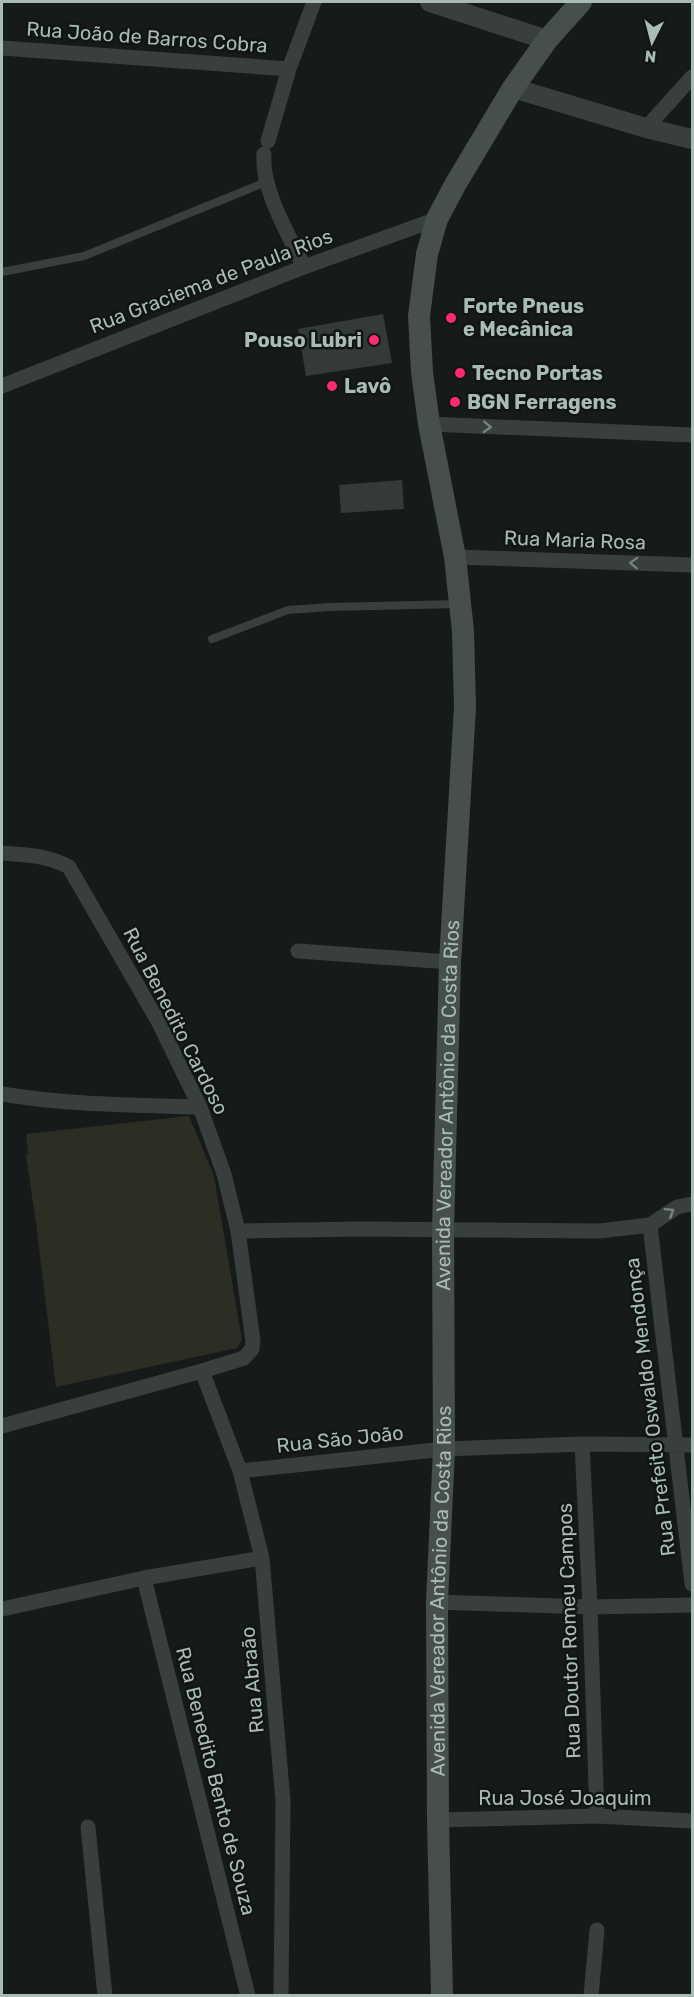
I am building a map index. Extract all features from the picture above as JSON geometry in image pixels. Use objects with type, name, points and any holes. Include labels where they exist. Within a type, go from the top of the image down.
[{"type":"main road","name":"Avenida Vereador Antônio da Costa Rios","points":[[442,1995],[437,1602],[444,1449],[443,1230],[450,962],[465,706],[460,604],[455,557],[429,424],[422,372],[419,316],[427,254],[437,219],[455,184],[513,88],[547,40],[581,2]]},
{"type":"street","points":[[304,267],[266,182],[263,167],[266,148],[289,69],[314,2]]},
{"type":"street","points":[[430,2],[547,40]]},
{"type":"street","name":"Rua João de Barros Cobra","points":[[2,48],[289,69]]},
{"type":"street","points":[[646,128],[693,77]]},
{"type":"street","points":[[513,88],[646,128],[693,139]]},
{"type":"street","name":"Rua Graciema de Paula Rios","points":[[2,386],[304,267],[437,219]]},
{"type":"street","points":[[429,424],[693,435]]},
{"type":"street","name":"Rua Maria Rosa","points":[[455,557],[693,566]]},
{"type":"street","name":"Rua Benedito Cardoso","points":[[2,854],[43,856],[69,867],[158,1021],[200,1107],[224,1174],[238,1231],[253,1341],[252,1349],[244,1358],[202,1371]]},
{"type":"street","points":[[298,951],[450,962]]},
{"type":"street","points":[[2,1094],[38,1100],[200,1107]]},
{"type":"street","points":[[238,1231],[600,1231],[650,1225],[677,1207],[693,1204]]},
{"type":"street","name":"Rua Prefeito Oswaldo Mendonça","points":[[650,1225],[693,1584]]},
{"type":"street","points":[[2,1426],[202,1371]]},
{"type":"street","name":"Rua Abraão","points":[[202,1371],[240,1472],[262,1558],[283,1801],[281,1995]]},
{"type":"street","name":"Rua São João","points":[[240,1472],[444,1449],[582,1444],[693,1445]]},
{"type":"street","name":"Rua Doutor Romeu Campos","points":[[582,1444],[597,1816]]},
{"type":"street","points":[[2,1609],[144,1578],[262,1558]]},
{"type":"street","name":"Rua Benedito Bento de Souza","points":[[144,1578],[248,1995]]},
{"type":"street","points":[[437,1602],[590,1607],[693,1605]]},
{"type":"street","name":"Rua José Joaquim","points":[[438,1821],[597,1816],[693,1821]]},
{"type":"street","points":[[88,1827],[105,1995]]},
{"type":"street","points":[[591,1995],[597,1930]]},
{"type":"lane","points":[[2,272],[84,256],[266,182]]},
{"type":"lane","points":[[212,639],[288,610],[460,604]]},
{"type":"shaded area","points":[[189,1116],[214,1176],[242,1340],[237,1348],[56,1387],[26,1155],[28,1154],[26,1134]]},
{"type":"building","points":[[383,314],[392,363],[306,376],[298,329]]},
{"type":"building","points":[[402,480],[404,509],[341,513],[339,485]]},
{"type":"place","name":"Forte Pneus e Mecânica","points":[[451,318]]},
{"type":"place","name":"Pouso Lubri","points":[[374,340]]},
{"type":"place","name":"Tecno Portas","points":[[460,373]]},
{"type":"place","name":"Lavô","points":[[332,386]]},
{"type":"place","name":"BGN Ferragens","points":[[455,402]]}]
